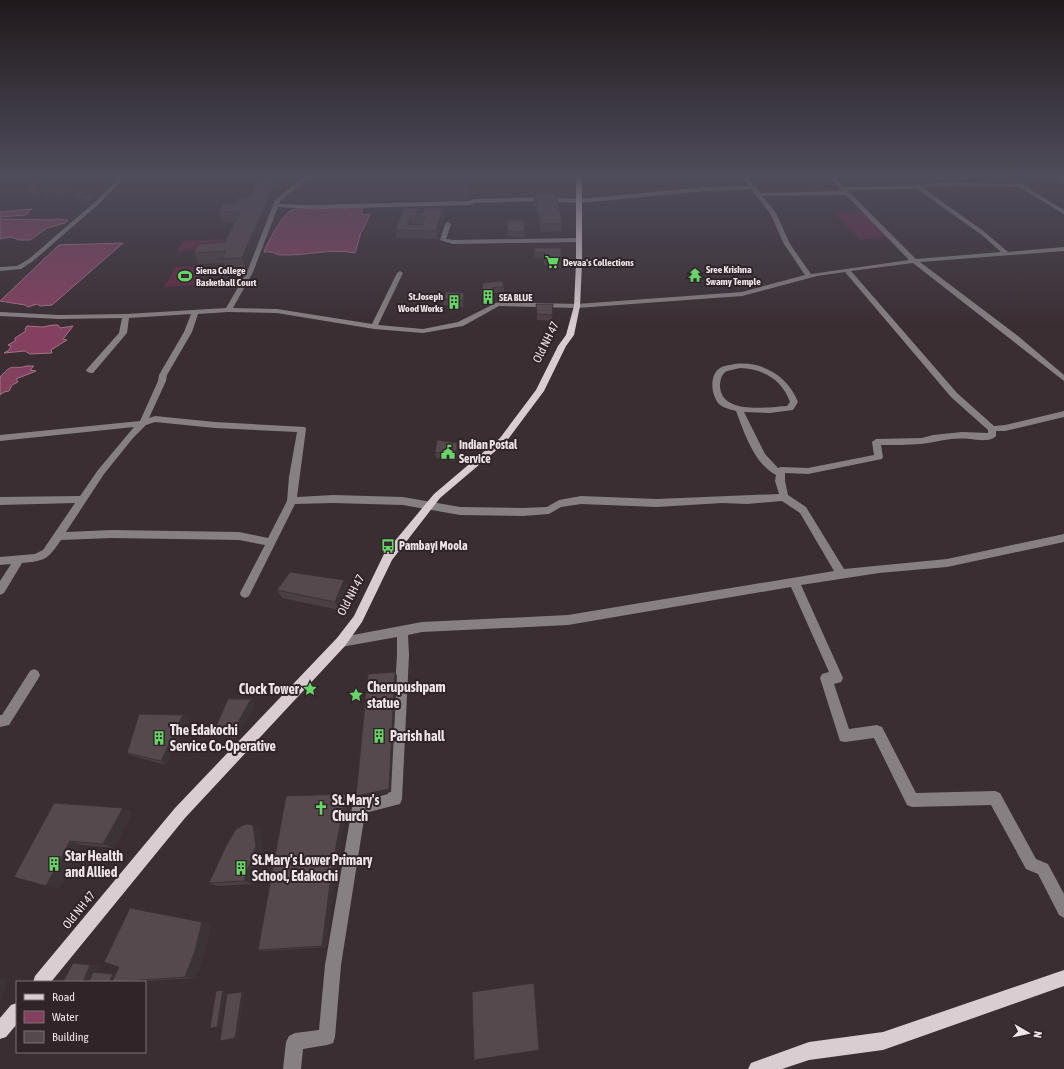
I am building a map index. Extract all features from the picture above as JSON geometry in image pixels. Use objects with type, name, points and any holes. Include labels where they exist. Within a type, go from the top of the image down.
[{"type":"main road","name":"Old NH 47","points":[[42,981],[180,813],[341,642],[358,619],[388,557],[437,496],[503,440],[540,391],[562,346],[570,335],[577,306],[579,226]]},
{"type":"main road","points":[[757,1069],[809,1051],[883,1041],[1064,978]]},
{"type":"main road","points":[[0,1031],[16,1012]]},
{"type":"street","points":[[0,269],[19,268],[31,260],[70,226]]},
{"type":"street","points":[[228,310],[250,272],[268,226]]},
{"type":"street","points":[[447,226],[443,240],[453,242],[579,240]]},
{"type":"street","points":[[779,226],[787,244],[810,277]]},
{"type":"street","points":[[879,226],[914,261],[1015,338],[1064,379]]},
{"type":"street","points":[[973,226],[1007,254]]},
{"type":"street","points":[[0,314],[59,318],[228,310],[277,311],[374,327],[423,330],[460,324],[498,304],[577,306],[742,294],[817,274],[914,261],[1064,249]]},
{"type":"street","points":[[846,271],[954,395],[992,429],[1006,428],[1064,414]]},
{"type":"street","points":[[374,327],[400,273]]},
{"type":"street","points":[[0,561],[36,558],[47,553],[116,452],[143,423],[162,381],[163,375],[188,332],[194,312]]},
{"type":"street","points":[[90,371],[123,333],[126,316]]},
{"type":"street","points":[[739,409],[770,410],[790,408],[794,402],[792,393],[784,384],[764,369],[756,366],[730,367],[722,370],[719,374],[716,386],[718,396],[722,402],[739,409],[760,453],[770,468],[781,474]]},
{"type":"street","points":[[0,438],[143,423],[155,419],[215,425],[302,429],[294,477],[292,501],[245,594]]},
{"type":"street","points":[[841,574],[803,510],[800,510],[784,497],[780,481],[781,470],[808,471],[879,457],[876,442],[922,441],[933,438],[962,435],[978,437],[992,436],[992,429]]},
{"type":"street","points":[[292,501],[403,501],[460,511],[523,512],[548,510],[559,504],[581,500],[656,503],[722,499],[747,500],[784,497]]},
{"type":"street","points":[[0,502],[83,499]]},
{"type":"street","points":[[59,536],[112,534],[239,536],[271,542]]},
{"type":"street","points":[[341,642],[422,627],[568,620],[841,574],[947,563],[1064,538]]},
{"type":"street","points":[[0,590],[19,560]]},
{"type":"street","points":[[794,582],[837,678],[826,678],[845,736],[877,731],[912,800],[996,798],[1031,864],[1042,869],[1064,910]]},
{"type":"street","points":[[292,1069],[295,1042],[327,1037],[333,965],[359,808],[395,799],[403,655],[402,630]]},
{"type":"street","points":[[0,721],[5,721],[34,676]]},
{"type":"shaded area","points":[[847,226],[877,226],[888,236],[861,240]]},
{"type":"shaded area","points":[[225,239],[219,249],[177,251],[183,241]]},
{"type":"shaded area","name":"Siena College Basketball Court","points":[[204,266],[194,285],[164,287],[176,267]]},
{"type":"water","points":[[0,226],[55,226],[47,228],[30,240],[20,240],[11,237],[0,239]]},
{"type":"water","points":[[278,226],[365,226],[361,232],[355,253],[337,251],[282,255],[264,252]]},
{"type":"water","points":[[123,243],[52,305],[40,306],[37,304],[28,307],[25,305],[0,301],[59,245]]},
{"type":"water","points":[[58,325],[60,328],[73,326],[63,339],[67,340],[51,350],[52,353],[30,354],[25,351],[4,353],[9,350],[11,346],[8,345],[15,341],[15,338],[26,331],[25,329],[27,326],[42,327]]},
{"type":"water","points":[[34,366],[30,370],[36,371],[16,379],[18,382],[12,385],[9,391],[0,395],[0,377],[10,368]]},
{"type":"building","points":[[233,226],[256,226],[242,258],[222,259],[226,251],[194,253],[199,244],[225,242]]},
{"type":"building","points":[[397,226],[438,226],[436,231],[395,230]]},
{"type":"building","points":[[507,226],[524,226],[525,232],[507,231]]},
{"type":"building","points":[[534,248],[561,248],[561,260],[544,260],[545,253],[534,252]]},
{"type":"building","points":[[502,281],[504,287],[493,287],[492,296],[484,297],[482,283]]},
{"type":"building","points":[[446,292],[464,293],[463,301],[443,299]]},
{"type":"building","points":[[536,304],[553,304],[552,315],[537,314]]},
{"type":"building","points":[[437,440],[457,443],[457,449],[454,455],[435,452]]},
{"type":"building","points":[[290,572],[344,580],[335,602],[277,590]]},
{"type":"building","name":"Parish hall","points":[[395,672],[389,789],[356,796],[368,674]]},
{"type":"building","points":[[228,699],[251,699],[231,735],[214,731]]},
{"type":"building","name":"The Edakochi Service Co-Operative","points":[[139,714],[183,715],[161,761],[127,753]]},
{"type":"building","name":"St. Mary's Church","points":[[346,794],[332,868],[322,946],[258,950],[286,796]]},
{"type":"building","name":"Star Health and Allied","points":[[54,803],[123,808],[103,844],[70,841],[46,886],[14,877]]},
{"type":"building","name":"St.Mary's Lower Primary School, Edakochi","points":[[246,824],[253,825],[256,846],[244,881],[209,883],[225,848],[236,829]]},
{"type":"building","points":[[130,908],[202,922],[195,951],[185,977],[112,981],[119,967],[104,962]]},
{"type":"building","points":[[73,963],[90,965],[83,981],[64,981]]},
{"type":"building","points":[[93,972],[113,974],[110,981],[89,981]]},
{"type":"building","points":[[534,983],[539,1050],[474,1060],[472,992]]},
{"type":"building","points":[[223,990],[217,1027],[210,1028],[216,991]]},
{"type":"building","points":[[242,992],[235,1038],[220,1041],[227,994]]},
{"type":"place","name":"Devaa's Collections","points":[[552,262]]},
{"type":"place","name":"Sree Krishna Swamy Temple","points":[[695,275]]},
{"type":"place","name":"Siena College Basketball Court","points":[[185,276]]},
{"type":"place","name":"SEA BLUE","points":[[488,297]]},
{"type":"place","name":"St.Joseph Wood Works","points":[[454,302]]},
{"type":"place","name":"Indian Postal Service","points":[[448,452]]},
{"type":"place","name":"Pambayi Moola","points":[[388,546]]},
{"type":"place","name":"Clock Tower","points":[[310,689]]},
{"type":"place","name":"Cherupushpam statue","points":[[356,695]]},
{"type":"place","name":"Parish hall","points":[[379,736]]},
{"type":"place","name":"The Edakochi Service Co-Operative","points":[[159,738]]},
{"type":"place","name":"St. Mary's Church","points":[[321,808]]},
{"type":"place","name":"Star Health and Allied","points":[[54,864]]},
{"type":"place","name":"St.Mary's Lower Primary School, Edakochi","points":[[241,868]]}]
